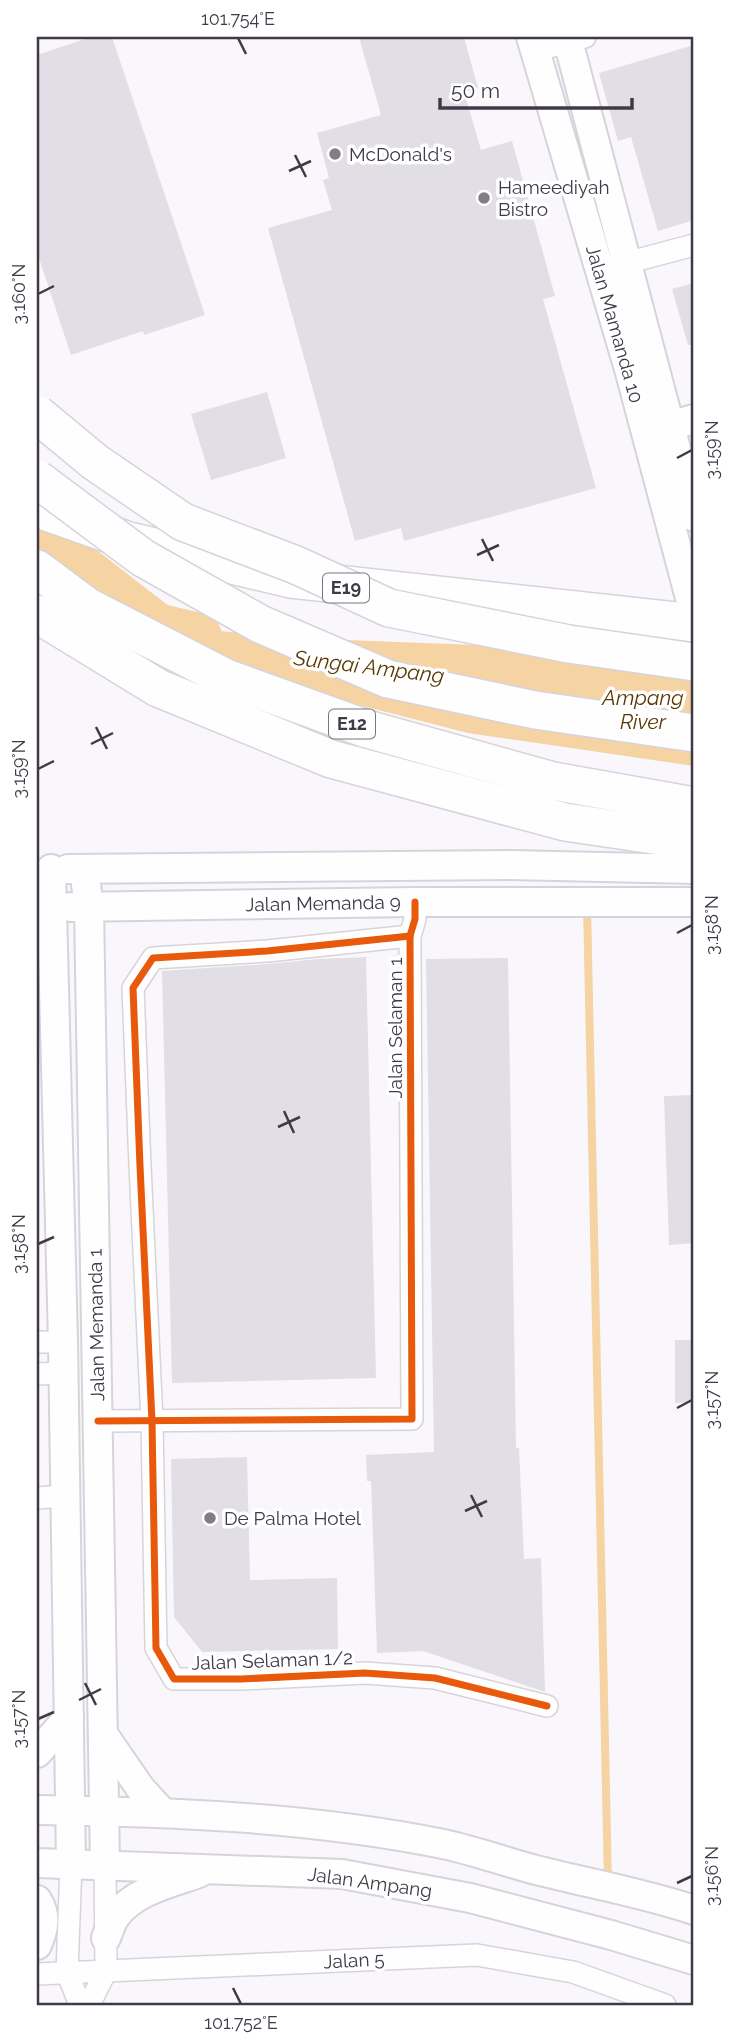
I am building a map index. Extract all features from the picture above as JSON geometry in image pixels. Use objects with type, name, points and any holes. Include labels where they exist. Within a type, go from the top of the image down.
[{"type":"highway","name":"E19","points":[[37,414],[95,462],[183,522],[296,565],[389,608],[569,643],[694,662]]},
{"type":"highway","points":[[37,479],[143,558],[260,624],[388,679],[535,710],[694,733]]},
{"type":"highway","points":[[37,506],[129,541],[291,579],[694,623]]},
{"type":"highway","name":"E12","points":[[37,569],[88,607],[226,678],[354,724],[553,781],[694,806]]},
{"type":"highway","name":"E12","points":[[37,614],[158,688],[331,759],[565,822],[694,841]]},
{"type":"street","points":[[533,44],[573,38]]},
{"type":"street","name":"Jalan Mamanda 10","points":[[573,38],[627,263],[694,517]]},
{"type":"street","name":"Jalan Mamanda 10","points":[[533,44],[600,271],[670,426],[694,613]]},
{"type":"street","points":[[600,271],[694,245]]},
{"type":"street","name":"Jalan Memanda 9","points":[[44,869],[510,865],[694,869]]},
{"type":"street","name":"Jalan Memanda 1","points":[[44,869],[44,907],[54,988],[50,1374],[65,1496],[71,1864]]},
{"type":"street","name":"Jalan Memanda 1","points":[[84,869],[89,907],[105,1865]]},
{"type":"street","points":[[410,936],[415,919],[415,902]]},
{"type":"street","name":"Jalan Memanda 9","points":[[44,907],[415,902],[694,902]]},
{"type":"street","name":"Jalan Selaman 1","points":[[97,1421],[152,1421],[412,1419],[410,936],[267,951],[153,958],[133,988],[152,1421]]},
{"type":"street","points":[[54,988],[90,987]]},
{"type":"street","name":"Jalan Selaman 1/2","points":[[152,1421],[156,1648],[174,1679],[241,1679],[365,1673],[435,1678],[547,1706]]},
{"type":"street","points":[[37,1498],[65,1496]]},
{"type":"street","points":[[37,1753],[69,1717]]},
{"type":"street","points":[[103,1734],[141,1789],[163,1812]]},
{"type":"street","points":[[37,1810],[163,1812],[338,1827],[445,1844],[541,1871],[652,1896],[694,1910]]},
{"type":"street","name":"Jalan Ampang","points":[[37,1863],[342,1874],[470,1898],[694,1960]]},
{"type":"street","points":[[71,1864],[67,1972],[80,2005]]},
{"type":"street","points":[[89,2005],[106,1971],[105,1865]]},
{"type":"street","points":[[106,1938],[115,1917],[128,1903],[144,1894],[212,1868]]},
{"type":"street","points":[[37,1900],[41,1906],[44,1925],[37,1945]]},
{"type":"street","name":"Jalan 5","points":[[37,1974],[477,1955],[573,1972],[665,2005]]},
{"type":"water","name":"Ampang River","points":[[157,626],[319,639],[533,647],[694,667],[694,766],[468,733],[277,684]]},
{"type":"building","points":[[91,37],[112,37],[205,315],[144,335],[143,331],[71,355],[37,252],[37,55]]},
{"type":"building","points":[[359,37],[464,37],[478,88],[464,92],[481,150],[512,141],[555,296],[543,299],[596,488],[404,541],[401,528],[355,541],[268,228],[332,210],[323,180],[329,178],[317,133],[381,115]]},
{"type":"building","points":[[694,45],[694,220],[658,231],[631,137],[618,141],[599,73]]},
{"type":"building","points":[[694,283],[694,345],[688,345],[672,289]]},
{"type":"building","points":[[267,392],[286,458],[211,480],[191,414]]},
{"type":"building","points":[[366,957],[376,1378],[172,1383],[162,971]]},
{"type":"building","points":[[508,958],[516,1448],[519,1448],[524,1559],[541,1558],[545,1692],[423,1651],[377,1653],[371,1481],[367,1481],[366,1455],[434,1452],[426,959]]},
{"type":"building","points":[[694,1095],[694,1243],[669,1245],[664,1096]]},
{"type":"building","points":[[675,1340],[694,1340],[694,1402],[675,1403]]},
{"type":"building","name":"De Palma Hotel","points":[[247,1457],[250,1580],[337,1578],[338,1649],[202,1652],[174,1617],[171,1459]]},
{"type":"waterway","name":"Sungai Ampang","points":[[37,533],[157,626],[199,636]]},
{"type":"waterway","points":[[587,906],[608,1883]]},
{"type":"cycle path","points":[[98,1421],[412,1419],[410,936],[415,919],[415,902]]},
{"type":"cycle path","points":[[410,936],[267,951],[153,958],[133,988],[152,1421],[156,1648],[174,1679],[241,1679],[365,1673],[435,1678],[547,1706]]},
{"type":"place","name":"McDonald's","points":[[335,154]]},
{"type":"place","name":"Hameediyah Bistro","points":[[484,198]]},
{"type":"place","name":"De Palma Hotel","points":[[210,1518]]}]
